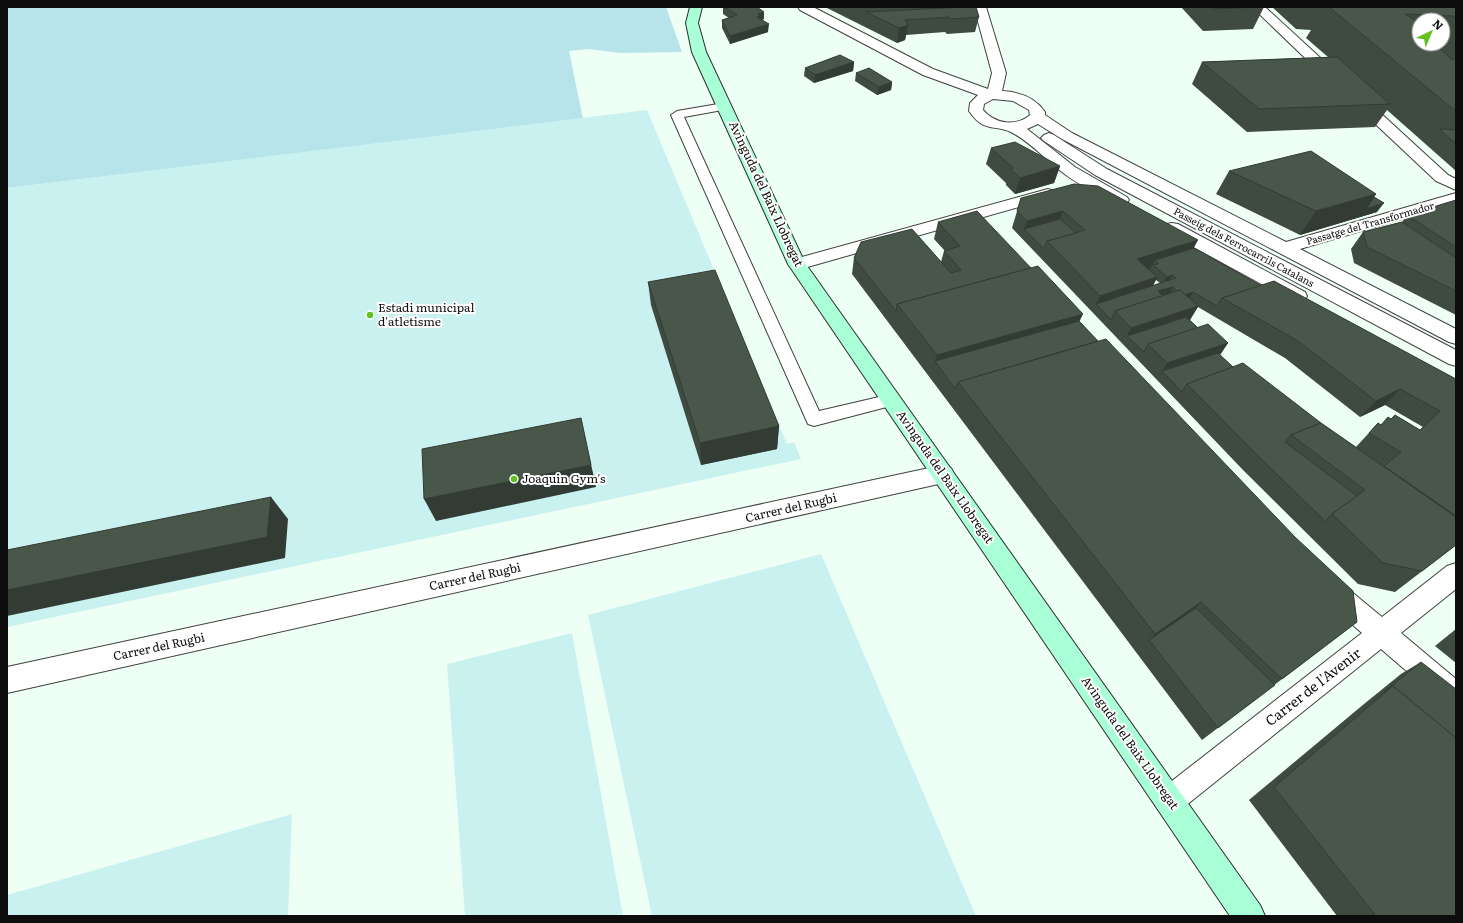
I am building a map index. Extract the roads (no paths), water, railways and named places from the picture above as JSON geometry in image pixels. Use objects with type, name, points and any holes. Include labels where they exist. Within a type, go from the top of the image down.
[{"type":"main road","name":"Avinguda del Baix Llobregat","points":[[691,9],[693,33],[699,52],[797,264],[1249,916]]},
{"type":"street","points":[[804,7],[928,72],[993,95],[1010,96],[1028,102],[1038,112],[1037,123],[1010,126],[1000,125],[984,119],[979,115],[975,108],[928,72]]},
{"type":"street","points":[[980,7],[999,74],[998,82],[993,95]]},
{"type":"street","points":[[1258,7],[1442,178],[1456,186]]},
{"type":"street","points":[[975,108],[982,98],[993,95]]},
{"type":"street","name":"Passeig dels Ferrocarrils Catalans","points":[[1037,123],[1067,136],[1456,337]]},
{"type":"street","name":"Passeig dels Ferrocarrils Catalans","points":[[1037,123],[1102,172],[1456,359]]},
{"type":"street","points":[[1010,126],[1027,136],[1069,170],[1089,183],[1137,209]]},
{"type":"street","points":[[797,264],[1089,183]]},
{"type":"street","name":"Passatge del Transformador","points":[[1284,248],[1456,198]]},
{"type":"street","points":[[974,215],[990,232]]},
{"type":"street","name":"Passeig dels Ferrocarrils Catalans","points":[[1158,220],[1317,306]]},
{"type":"street","name":"Carrer del Rugbi","points":[[7,680],[943,474]]},
{"type":"street","name":"Carrer de l'Avenir","points":[[1169,801],[1456,574]]},
{"type":"street","points":[[1317,575],[1338,598],[1456,696]]},
{"type":"lane","points":[[724,107],[678,115],[814,419],[892,400]]},
{"type":"place","name":"Estadi municipal d'atletisme","points":[[370,315]]},
{"type":"place","name":"Joaquin Gym's","points":[[514,479]]}]
